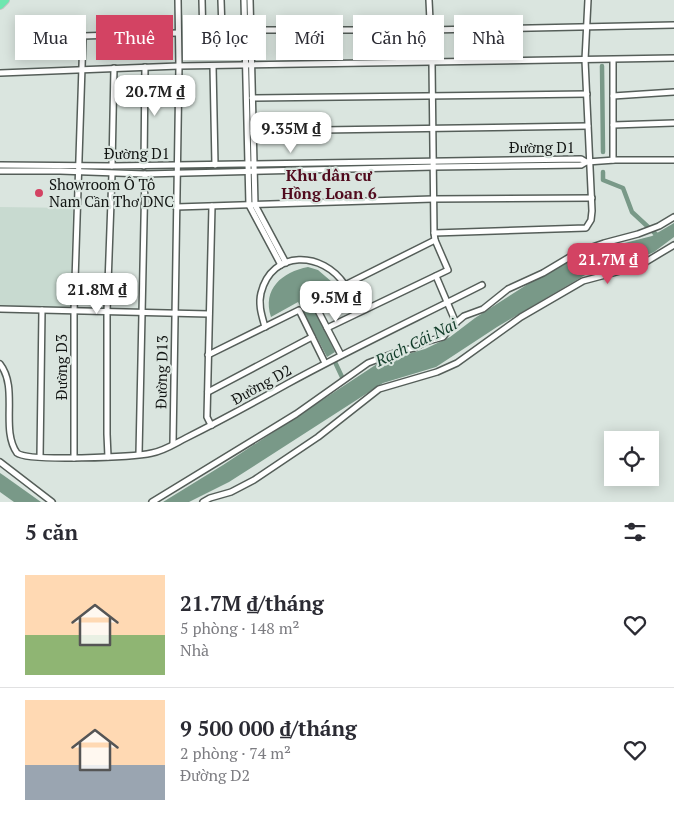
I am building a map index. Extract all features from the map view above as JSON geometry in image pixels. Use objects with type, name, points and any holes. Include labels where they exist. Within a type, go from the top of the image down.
[{"type":"highway","points":[[0,5],[5,0]]},
{"type":"street","name":"Đường D13","points":[[173,444],[179,66],[178,0]]},
{"type":"street","points":[[202,0],[202,15]]},
{"type":"street","points":[[221,0],[222,15]]},
{"type":"street","points":[[244,0],[246,15]]},
{"type":"street","points":[[249,15],[250,0]]},
{"type":"street","points":[[429,0],[430,15]]},
{"type":"street","points":[[434,233],[586,228],[591,220],[592,198],[588,162],[585,60],[588,0]]},
{"type":"street","points":[[444,30],[674,25]]},
{"type":"street","points":[[266,30],[353,30]]},
{"type":"street","name":"Đường D3","points":[[74,458],[74,311],[83,36],[178,33]]},
{"type":"street","points":[[0,73],[179,66],[674,58]]},
{"type":"street","points":[[248,60],[252,205],[284,264]]},
{"type":"street","points":[[613,60],[614,160]]},
{"type":"street","points":[[327,328],[448,270],[435,240],[434,233],[432,62]]},
{"type":"street","points":[[213,66],[215,165]]},
{"type":"street","points":[[248,66],[252,98],[251,165]]},
{"type":"street","points":[[144,166],[145,67]]},
{"type":"street","points":[[112,166],[114,68]]},
{"type":"street","points":[[613,96],[674,92]]},
{"type":"street","points":[[252,98],[587,94]]},
{"type":"street","points":[[613,126],[674,122]]},
{"type":"street","points":[[253,131],[588,126]]},
{"type":"street","name":"Đường D1","points":[[0,165],[581,165],[588,162],[614,160],[674,160]]},
{"type":"street","name":"Đường D1","points":[[0,171],[177,174],[434,164]]},
{"type":"street","points":[[108,456],[107,311],[112,174]]},
{"type":"street","points":[[140,454],[141,312],[145,174]]},
{"type":"street","points":[[176,207],[592,198]]},
{"type":"street","points":[[212,206],[207,417],[212,425]]},
{"type":"street","points":[[152,502],[296,414],[374,360],[443,337],[464,316],[491,304],[508,289],[542,273],[578,252],[638,234],[659,226],[674,217]]},
{"type":"street","points":[[341,355],[313,301],[435,240]]},
{"type":"street","points":[[203,502],[230,492],[254,480],[318,437],[379,389],[437,372],[457,363],[521,317],[583,281],[628,270],[654,258],[674,245]]},
{"type":"street","points":[[265,328],[260,304],[261,292],[272,273],[284,264],[303,259],[314,260],[334,270],[345,285]]},
{"type":"street","points":[[436,276],[456,323]]},
{"type":"street","name":"Đường D2","points":[[0,364],[6,373],[3,395],[4,428],[9,444],[19,454],[29,457],[74,458],[153,453],[212,425],[325,363],[482,285]]},
{"type":"street","points":[[0,309],[209,314]]},
{"type":"street","points":[[40,457],[42,310]]},
{"type":"street","points":[[208,355],[299,310],[325,363]]},
{"type":"street","points":[[208,392],[312,337]]},
{"type":"street","points":[[0,462],[52,502]]},
{"type":"shaded area","points":[[0,207],[73,208],[70,308],[0,306]]},
{"type":"shaded area","name":"Rạch Cái Nai","points":[[674,223],[674,237],[654,252],[623,266],[592,271],[497,327],[436,367],[383,383],[229,482],[189,502],[163,502],[380,362],[425,349],[450,337],[475,318],[542,275],[568,261],[600,247],[617,245],[652,236]]},
{"type":"shaded area","points":[[308,267],[318,270],[332,282],[307,295],[335,352],[327,357],[298,302],[271,317],[269,298],[276,283],[290,273]]},
{"type":"shaded area","points":[[0,473],[41,502],[14,502],[0,492]]},
{"type":"waterway","points":[[602,66],[603,152]]},
{"type":"waterway","points":[[603,172],[603,180],[623,188],[632,212],[660,238]]},
{"type":"waterway","points":[[335,362],[342,377]]},
{"type":"place","name":"Showroom Ô Tô Nam Cần Thơ DNC","points":[[39,193]]},
{"type":"district","name":"Khu dân cư Hồng Loan 6","points":[[329,184]]}]
